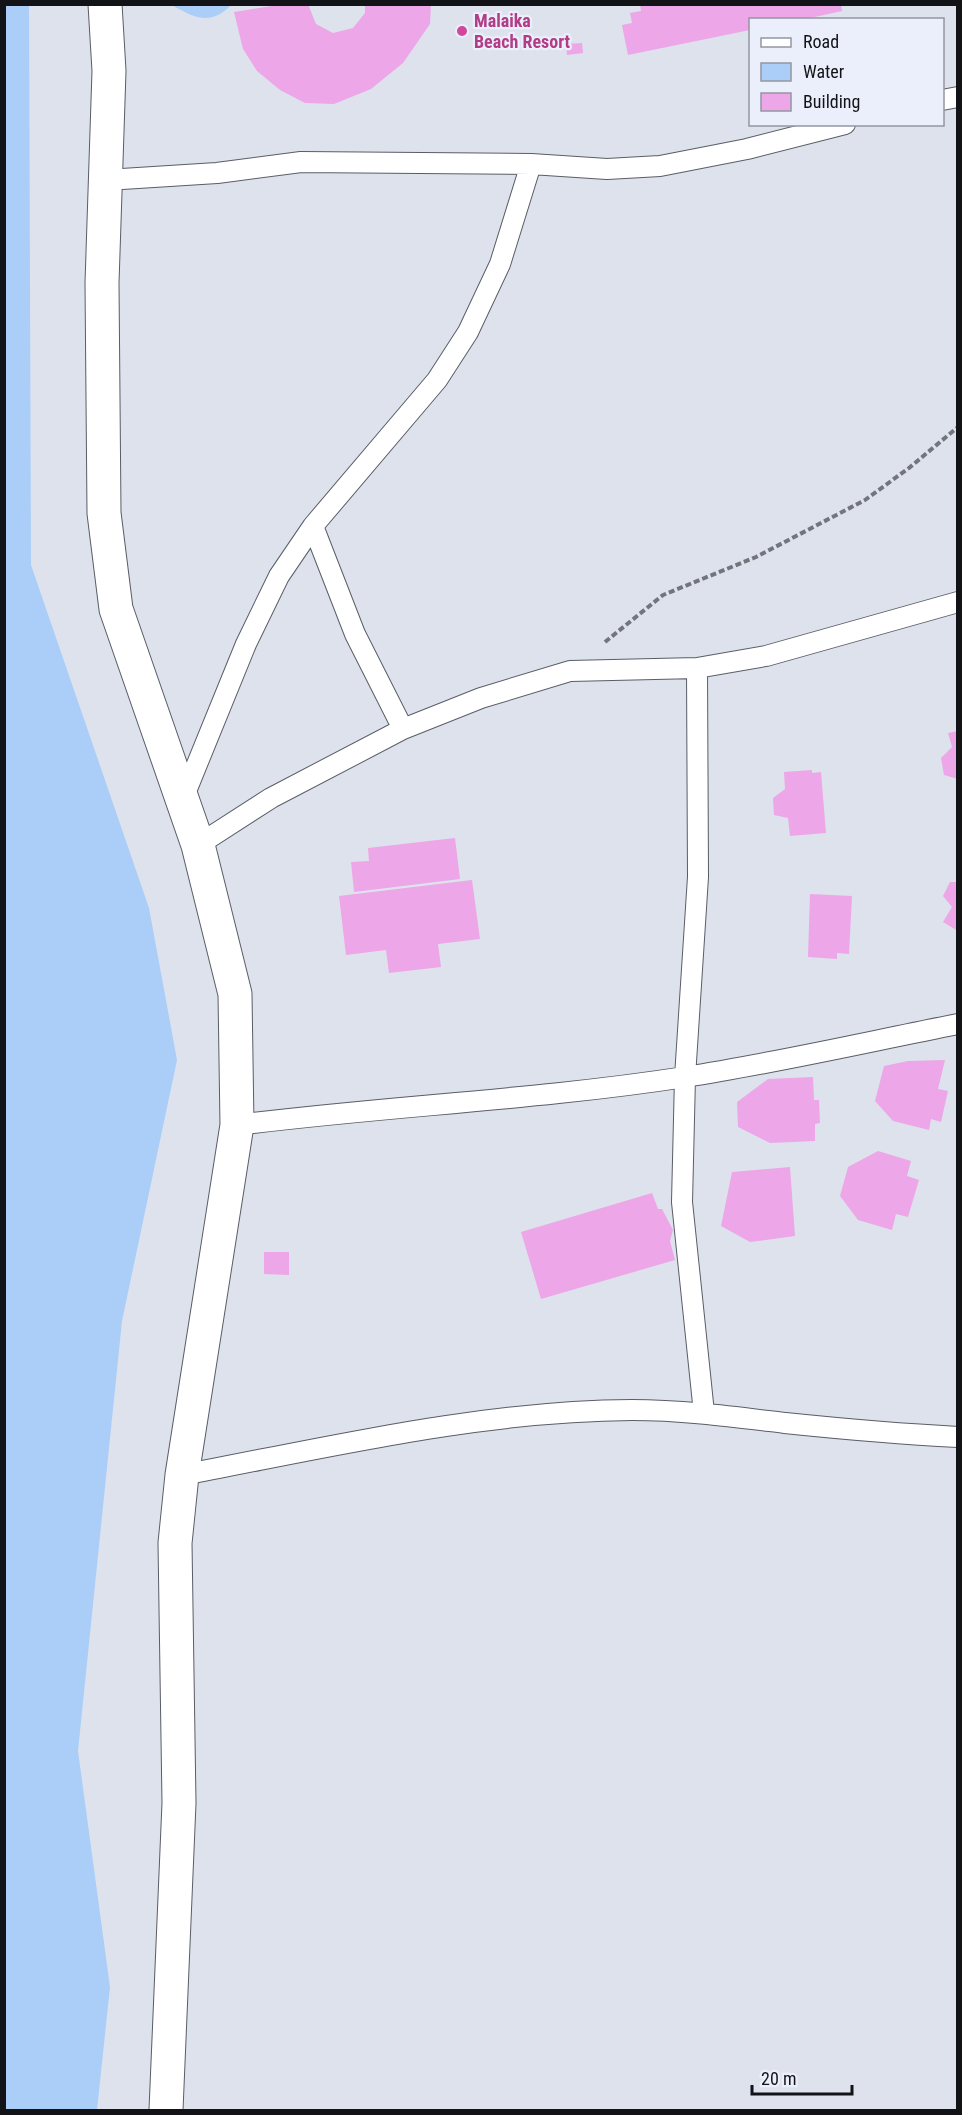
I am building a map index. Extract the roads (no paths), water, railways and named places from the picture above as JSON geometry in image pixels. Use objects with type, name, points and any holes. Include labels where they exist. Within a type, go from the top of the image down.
[{"type":"street","points":[[105,4],[109,70],[102,283],[104,513],[116,609],[198,845],[235,994],[237,1125],[182,1475],[175,1543],[179,1803],[166,2110]]},
{"type":"lane","points":[[106,180],[217,173],[301,162],[531,164],[607,169],[660,166],[747,149],[837,126]]},
{"type":"lane","points":[[182,801],[250,634],[279,576],[313,525],[437,380],[468,332],[500,264],[531,164]]},
{"type":"lane","points":[[313,525],[355,634],[403,729]]},
{"type":"lane","points":[[198,845],[271,798],[403,729],[481,698],[570,671],[698,668],[766,656],[957,602]]},
{"type":"lane","points":[[698,668],[698,877],[685,1077],[682,1202],[704,1413]]},
{"type":"lane","points":[[237,1125],[348,1111],[537,1095],[685,1077],[957,1024]]},
{"type":"lane","points":[[182,1475],[368,1440],[511,1418],[632,1410],[704,1413],[876,1433],[957,1437]]},
{"type":"water","points":[[29,4],[31,565],[149,908],[177,1060],[122,1321],[78,1751],[110,1987],[97,2110],[4,2110],[4,5]]},
{"type":"water","points":[[172,5],[231,5],[216,16],[202,18]]},
{"type":"place","name":"Malaika Beach Resort","points":[[462,31]]}]
